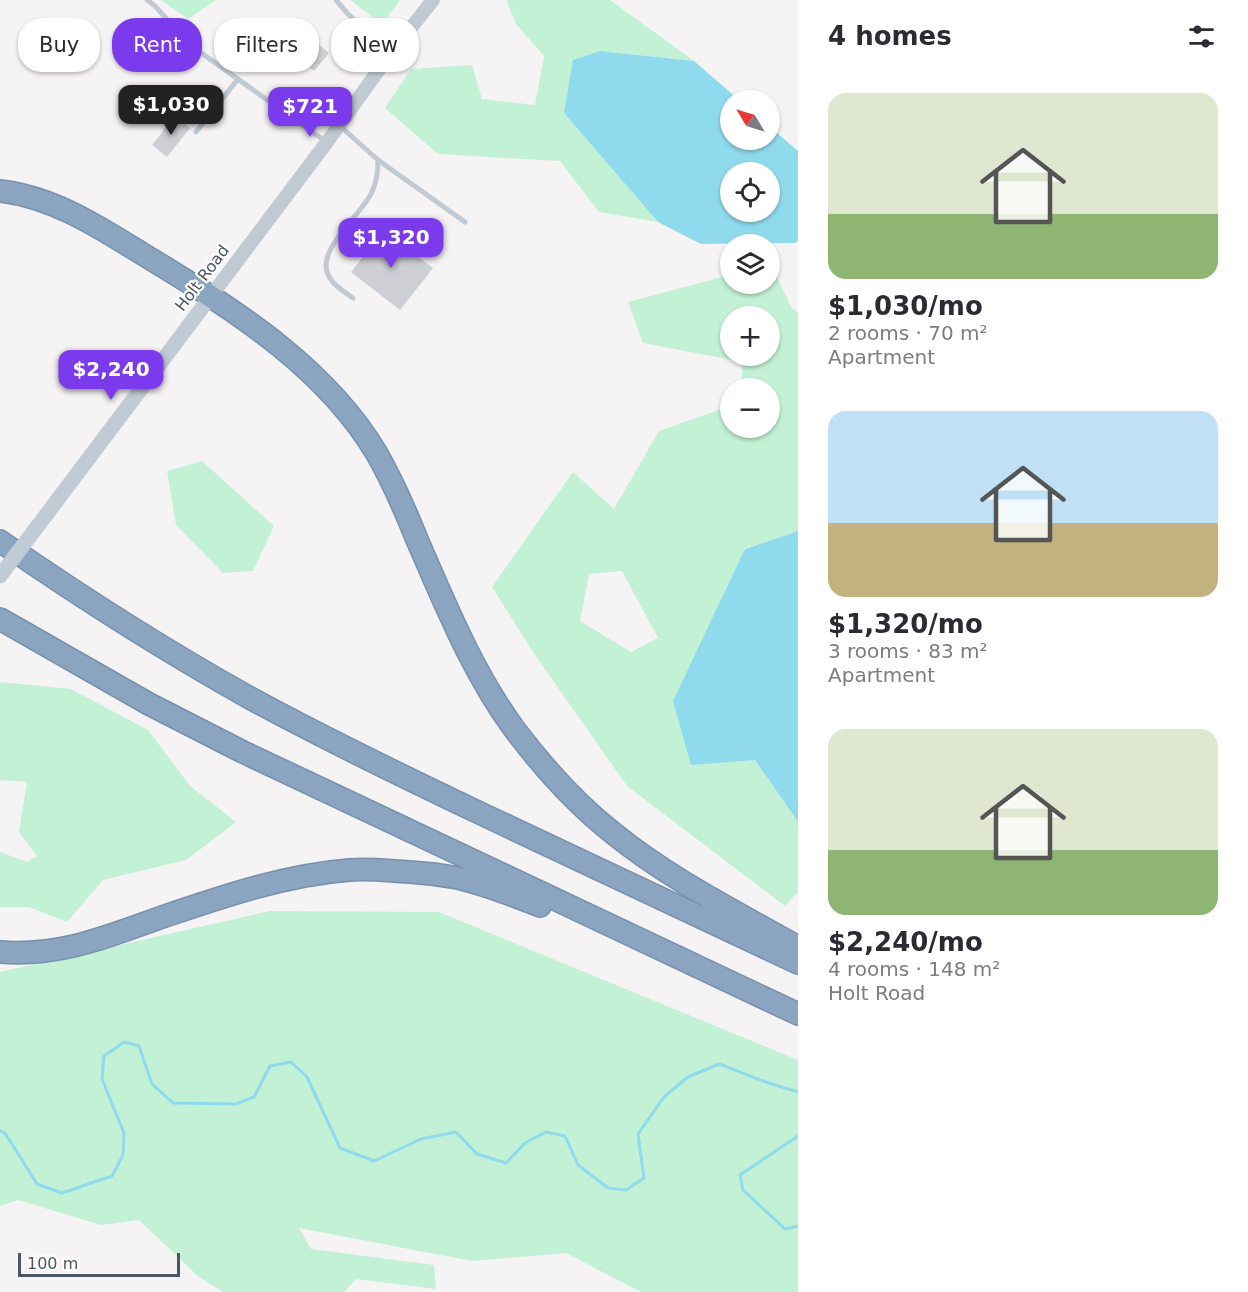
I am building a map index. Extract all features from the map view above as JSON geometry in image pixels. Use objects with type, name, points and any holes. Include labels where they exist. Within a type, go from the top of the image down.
[{"type":"highway","points":[[0,191],[19,193],[84,218],[211,296],[259,330],[307,370],[355,422],[376,454],[402,503],[472,659],[514,729],[548,769],[574,798],[611,832],[647,859],[730,909],[798,946]]},
{"type":"highway","points":[[0,541],[95,605],[250,698],[326,738],[798,963]]},
{"type":"highway","points":[[0,619],[149,704],[243,752],[798,1014]]},
{"type":"highway","points":[[0,952],[40,952],[65,949],[276,882],[351,870],[385,870],[457,878],[497,889],[546,908],[654,957],[710,973]]},
{"type":"main road","name":"Holt Road","points":[[0,576],[211,296]]},
{"type":"street","name":"Holt Road","points":[[419,18],[433,0]]},
{"type":"street","name":"Holt Road","points":[[211,296],[377,72]]},
{"type":"lane","points":[[147,0],[190,45],[327,142]]},
{"type":"lane","points":[[336,0],[352,18]]},
{"type":"lane","points":[[196,132],[238,79]]},
{"type":"lane","points":[[339,125],[378,160],[465,222]]},
{"type":"lane","points":[[352,298],[335,286],[327,272],[326,259],[333,245],[371,194],[378,177],[378,160]]},
{"type":"green space","points":[[161,0],[216,0],[189,18]]},
{"type":"green space","points":[[350,0],[400,0],[386,18],[374,18]]},
{"type":"green space","points":[[506,0],[610,0],[694,61],[600,51],[564,113],[658,222],[599,212],[560,161],[438,154],[385,108],[409,72],[419,72],[419,68],[472,65],[482,99],[535,105],[544,56],[516,24]]},
{"type":"green space","points":[[720,278],[720,294],[780,294],[780,283],[791,307],[798,313],[798,531],[744,549],[755,760],[798,822],[798,892],[785,906],[627,786],[533,652],[492,587],[573,472],[614,509],[659,431],[720,410],[720,438],[780,438],[780,378],[742,378],[743,366],[780,366],[780,306],[720,306],[720,358],[643,343],[628,302]],"holes":[[[622,571],[658,638],[631,652],[580,621],[589,574]]]},
{"type":"green space","points":[[202,461],[274,526],[253,571],[223,573],[176,525],[167,471]]},
{"type":"green space","points":[[0,682],[71,689],[148,730],[190,786],[236,822],[186,860],[103,880],[67,922],[29,907],[0,907],[0,852],[27,862],[37,856],[19,832],[27,782],[0,780]]},
{"type":"green space","points":[[270,911],[439,912],[798,1060],[798,1292],[641,1292],[566,1253],[472,1261],[299,1228],[311,1249],[434,1265],[436,1289],[356,1279],[344,1292],[223,1292],[198,1276],[139,1220],[101,1225],[18,1200],[0,1206],[0,972]]},
{"type":"water","points":[[600,51],[694,61],[727,90],[720,90],[720,150],[780,150],[780,136],[798,151],[798,241],[780,243],[780,234],[720,234],[720,244],[701,244],[658,222],[564,113],[573,60]]},
{"type":"water","points":[[798,531],[798,822],[755,760],[691,765],[673,701],[745,549]]},
{"type":"building","points":[[319,45],[329,53],[319,65]]},
{"type":"building","points":[[175,116],[190,128],[167,157],[152,145]]},
{"type":"building","points":[[378,226],[433,268],[400,310],[351,272],[374,243],[368,239]]},
{"type":"waterway","points":[[0,1131],[5,1133],[37,1184],[62,1193],[112,1176],[123,1155],[124,1133],[102,1079],[104,1056],[124,1042],[139,1046],[152,1084],[173,1103],[236,1104],[254,1097],[270,1066],[291,1062],[307,1077],[340,1148],[374,1161],[421,1139],[456,1132],[477,1154],[506,1163],[525,1143],[546,1132],[565,1136],[578,1165],[608,1188],[626,1190],[644,1178],[638,1134],[664,1097],[688,1077],[719,1064],[798,1092]]},
{"type":"waterway","points":[[798,1136],[740,1175],[743,1190],[785,1229],[798,1226]]}]
